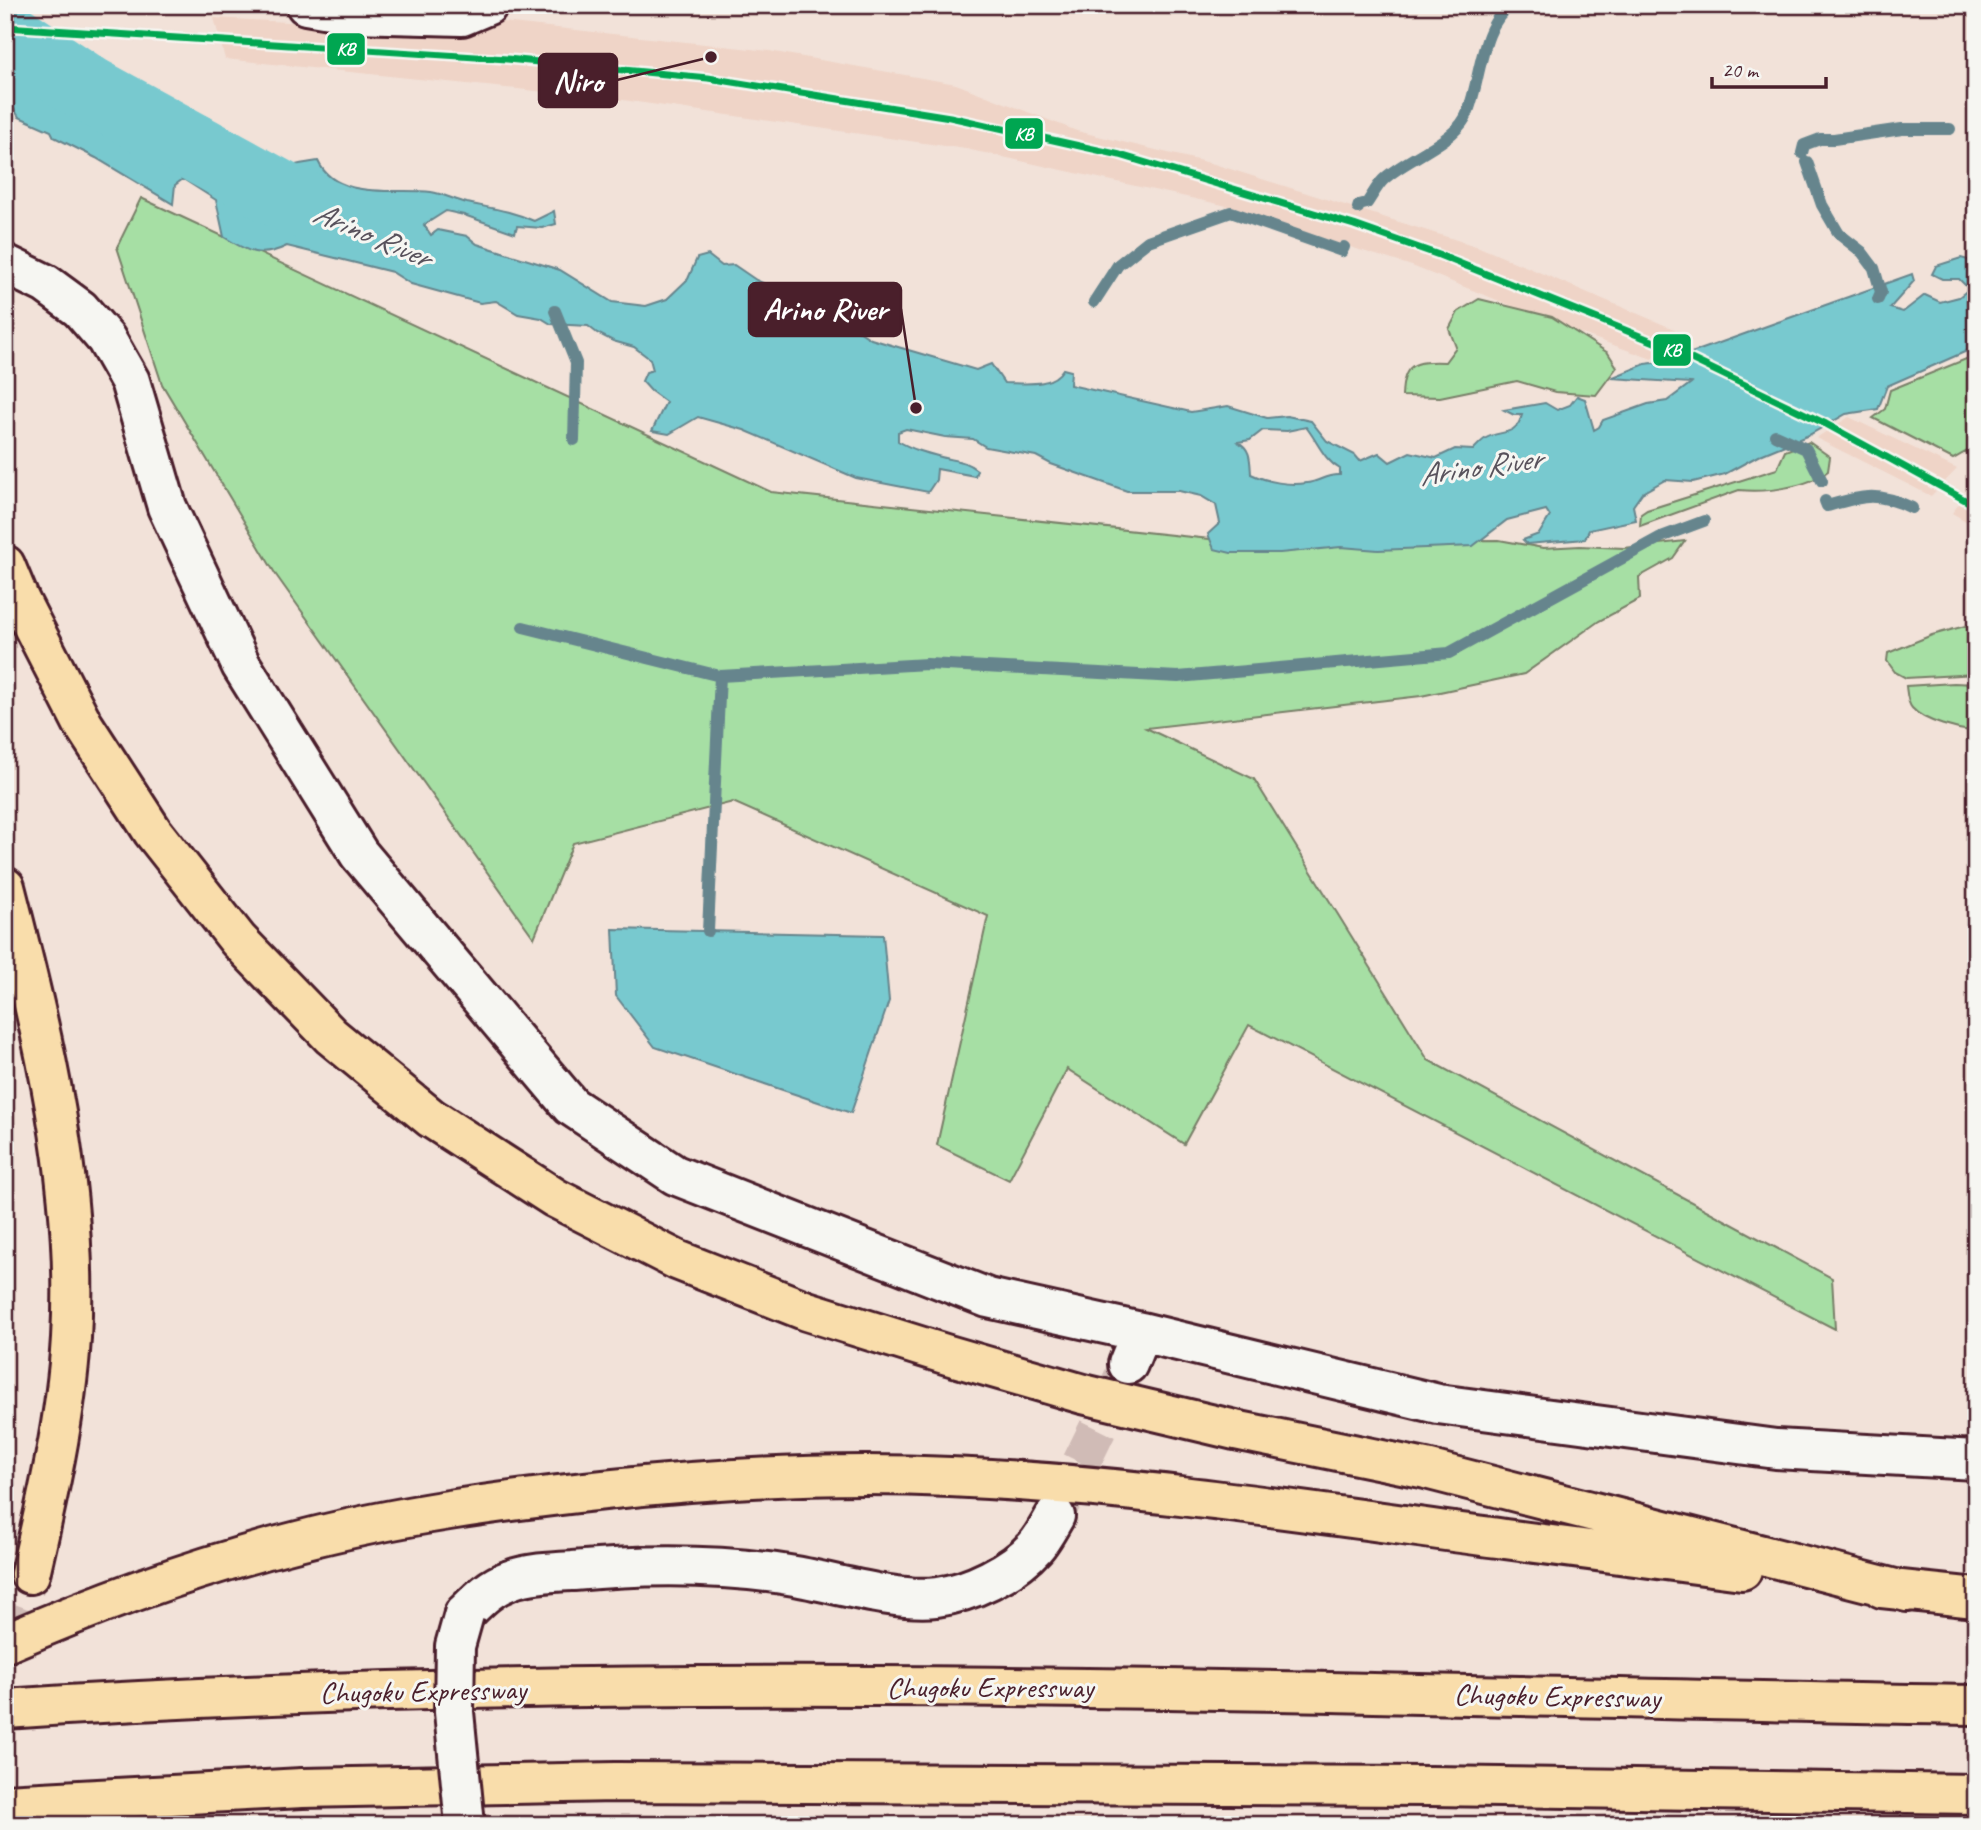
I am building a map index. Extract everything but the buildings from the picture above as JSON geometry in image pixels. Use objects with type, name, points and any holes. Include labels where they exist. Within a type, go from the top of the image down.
[{"type":"highway","points":[[5,565],[20,601],[83,724],[153,832],[237,940],[331,1036],[421,1110],[555,1198],[677,1260],[807,1311],[960,1359],[1083,1394],[1235,1430],[1426,1469],[1907,1592]]},
{"type":"highway","points":[[5,887],[31,987],[58,1116],[71,1230],[71,1339],[57,1456],[30,1574]]},
{"type":"highway","points":[[5,1643],[207,1567],[299,1540],[404,1518],[506,1500],[674,1483],[813,1476],[947,1476],[1096,1487],[1300,1509],[1907,1592],[1976,1598]]},
{"type":"highway","name":"Chugoku Expressway","points":[[5,1709],[296,1694],[664,1686],[1025,1686],[1976,1704]]},
{"type":"highway","points":[[5,1804],[302,1788],[615,1782],[1405,1786],[1976,1794]]},
{"type":"street","points":[[306,5],[353,13],[462,16],[488,5]]},
{"type":"street","points":[[5,264],[46,284],[80,309],[106,339],[130,381],[167,507],[241,665],[359,854],[571,1106],[675,1175],[988,1298],[1135,1348],[1438,1404],[1776,1449],[1976,1460]]},
{"type":"street","points":[[465,1825],[454,1712],[455,1646],[464,1615],[484,1593],[511,1579],[628,1566],[792,1575],[897,1595],[936,1597],[967,1589],[1001,1574],[1034,1548],[1055,1516]]},
{"type":"shaded area","points":[[214,18],[308,23],[483,20],[769,51],[956,84],[1077,131],[1214,164],[1479,247],[1681,332],[1652,359],[1412,266],[1232,207],[966,149],[623,100],[225,59]]},
{"type":"shaded area","points":[[1849,417],[1957,469],[1931,496],[1816,438]]},
{"type":"shaded area","points":[[1976,482],[1976,527],[1952,513]]},
{"type":"green space","points":[[141,198],[771,492],[1238,542],[1499,540],[1543,548],[1624,548],[1685,541],[1673,558],[1639,577],[1640,599],[1599,621],[1524,674],[1421,696],[1146,728],[1254,779],[1428,1060],[1832,1278],[1835,1329],[1249,1025],[1184,1144],[1067,1069],[1009,1180],[937,1145],[988,916],[733,802],[573,843],[534,938],[276,575],[162,384],[117,247]]},
{"type":"green space","points":[[1479,299],[1552,317],[1608,353],[1617,367],[1596,395],[1555,392],[1517,381],[1440,397],[1402,396],[1405,377],[1412,366],[1425,362],[1445,362],[1456,347],[1449,329],[1458,312]]},
{"type":"green space","points":[[1976,355],[1976,446],[1953,459],[1873,418],[1885,409],[1890,390]]},
{"type":"green space","points":[[1809,442],[1830,457],[1828,471],[1820,477],[1786,488],[1739,490],[1640,526],[1641,514],[1647,510],[1777,469],[1785,451]]},
{"type":"green space","points":[[1976,623],[1976,674],[1906,678],[1895,672],[1887,661],[1888,653],[1932,635]]},
{"type":"green space","points":[[1976,684],[1976,732],[1933,721],[1917,713],[1909,703],[1906,686]]},
{"type":"water","points":[[5,5],[8,5],[20,34],[42,52],[66,65],[95,89],[194,145],[230,159],[229,171],[243,179],[276,184],[287,168],[318,161],[327,174],[352,187],[431,192],[534,221],[554,211],[556,224],[542,228],[517,226],[515,233],[446,211],[424,225],[431,235],[438,230],[467,236],[477,244],[560,270],[612,302],[646,306],[667,299],[688,279],[697,258],[708,255],[722,266],[734,265],[756,280],[839,318],[871,339],[976,370],[991,364],[1004,383],[1045,382],[1063,369],[1071,371],[1070,385],[1191,412],[1228,406],[1267,418],[1287,416],[1311,421],[1327,441],[1355,455],[1360,461],[1379,453],[1390,462],[1410,452],[1436,458],[1455,449],[1473,450],[1486,438],[1516,427],[1522,415],[1514,415],[1504,410],[1545,403],[1557,410],[1570,405],[1577,396],[1585,399],[1594,430],[1603,420],[1648,404],[1667,401],[1691,383],[1611,378],[1645,364],[1669,361],[1912,274],[1914,281],[1890,308],[1903,312],[1925,295],[1940,302],[1959,297],[1969,289],[1959,279],[1942,279],[1932,274],[1936,266],[1961,258],[1976,262],[1976,347],[1887,386],[1878,409],[1846,414],[1809,435],[1758,456],[1725,474],[1693,482],[1665,480],[1642,493],[1633,506],[1636,520],[1589,530],[1585,539],[1527,544],[1523,540],[1539,534],[1550,516],[1546,510],[1507,520],[1473,546],[1378,550],[1341,547],[1280,553],[1231,553],[1214,549],[1208,534],[1220,523],[1216,505],[1201,496],[1179,491],[1127,491],[1036,456],[986,447],[973,439],[945,437],[906,429],[898,432],[898,441],[908,446],[964,463],[977,470],[975,476],[937,469],[936,480],[928,492],[856,478],[744,430],[698,417],[669,434],[652,431],[666,402],[642,381],[646,372],[653,370],[650,359],[634,347],[613,341],[588,326],[551,324],[541,318],[518,314],[496,301],[480,303],[411,284],[392,272],[287,246],[262,253],[247,250],[224,237],[216,200],[183,179],[175,185],[173,204],[96,158],[54,137],[51,131],[19,117],[14,109],[5,105]],"holes":[[[1306,427],[1325,455],[1340,469],[1340,475],[1312,482],[1286,484],[1251,474],[1248,452],[1238,442],[1250,440],[1263,430],[1287,431]]]},
{"type":"water","points":[[613,929],[883,935],[889,1001],[851,1113],[655,1047],[616,996]]},
{"type":"waterway","points":[[1358,208],[1359,205],[1367,203],[1381,182],[1449,136],[1465,118],[1493,26],[1501,14],[1512,5]]},
{"type":"waterway","name":"Arino River","points":[[5,33],[88,89],[289,199],[340,220]]},
{"type":"waterway","points":[[1802,153],[1804,145],[1820,139],[1902,129],[1950,129]]},
{"type":"waterway","points":[[1807,162],[1822,205],[1839,234],[1862,252],[1874,268],[1881,292],[1878,299]]},
{"type":"waterway","points":[[1094,302],[1118,265],[1148,241],[1231,212],[1342,251],[1344,247]]},
{"type":"waterway","points":[[555,311],[576,363],[574,440]]},
{"type":"waterway","points":[[1775,435],[1806,449],[1822,481]]},
{"type":"waterway","points":[[1825,501],[1827,506],[1860,498],[1879,497],[1912,508]]},
{"type":"waterway","points":[[720,676],[927,664],[1178,677],[1449,653],[1661,537],[1704,521]]},
{"type":"waterway","points":[[523,627],[720,676],[708,931]]},
{"type":"tunnel","points":[[1056,1514],[1125,1373]]},
{"type":"tunnel","points":[[5,1641],[30,1574]]},
{"type":"transit line","name":"KB","points":[[5,27],[507,59],[708,78],[950,117],[1120,155],[1354,225],[1439,255],[1662,345],[1826,424],[1976,506]]},
{"type":"place","name":"Niro","points":[[711,57]]},
{"type":"place","name":"Arino River","points":[[916,408]]}]
